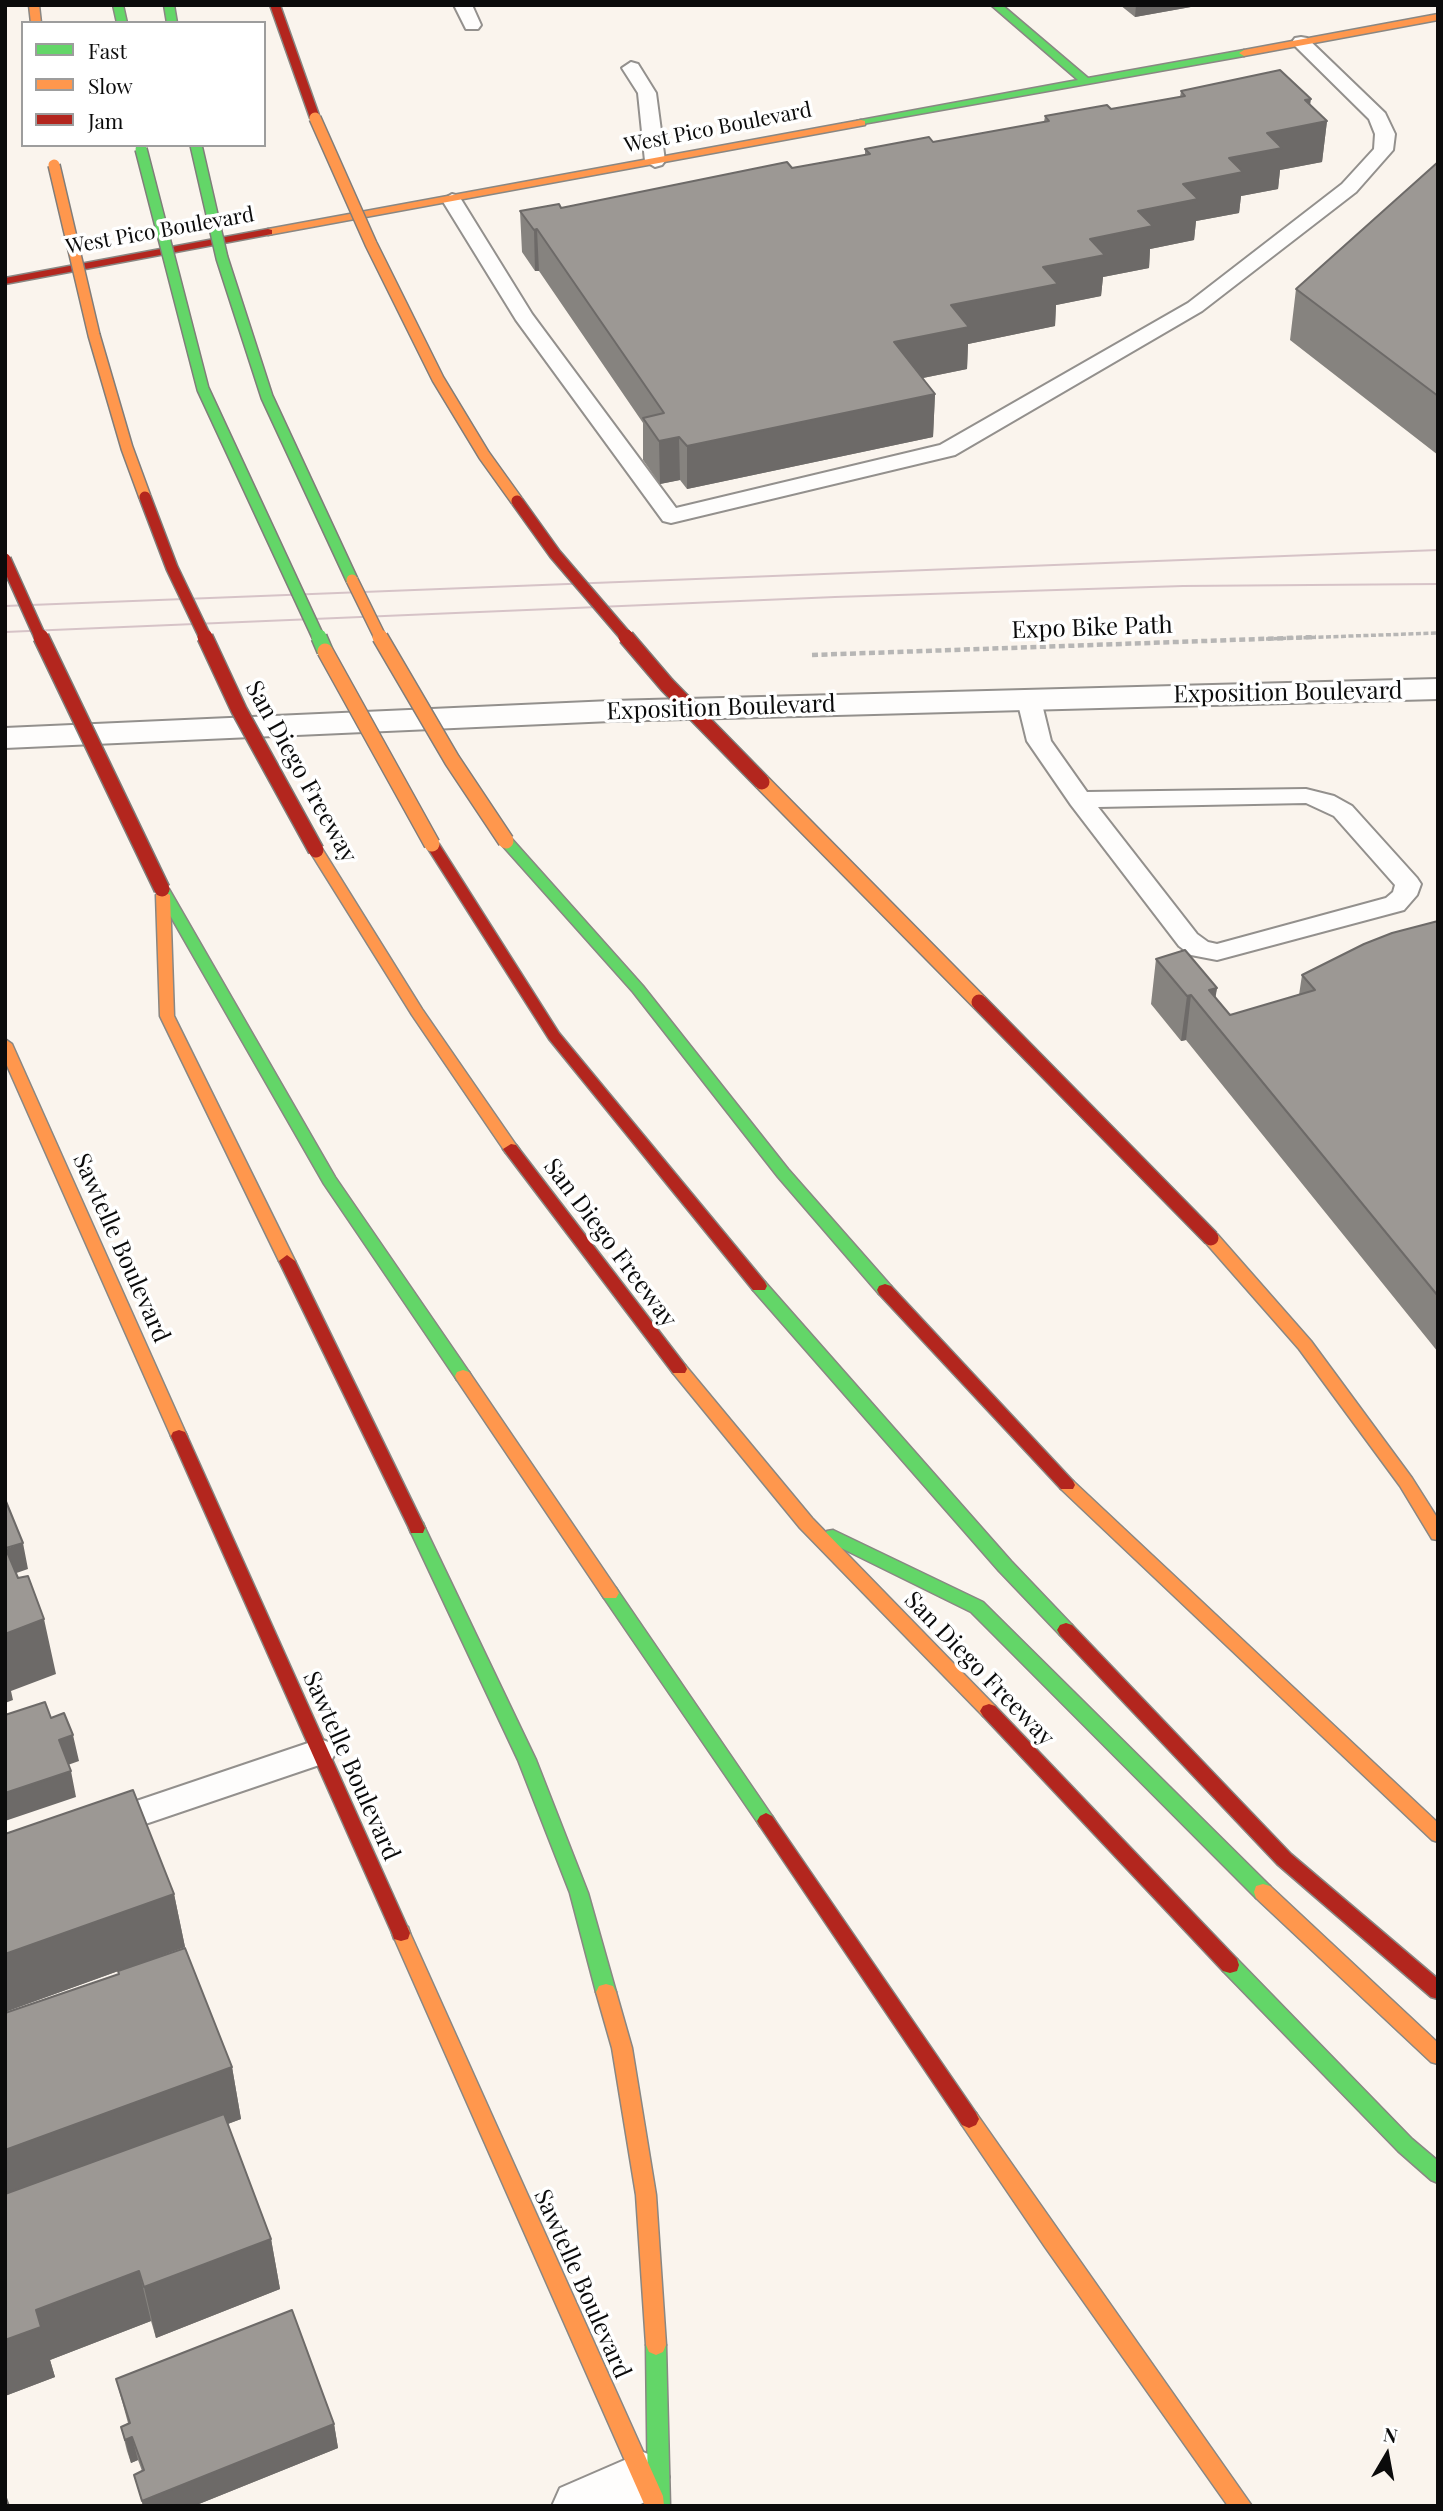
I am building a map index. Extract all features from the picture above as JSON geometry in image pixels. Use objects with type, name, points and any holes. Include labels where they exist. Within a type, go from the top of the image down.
[{"type":"main road","points":[[275,5],[315,118],[371,244],[438,379],[484,455],[555,554],[667,685],[1211,1238],[1306,1345],[1406,1482],[1438,1534]]},
{"type":"main road","points":[[996,5],[1085,81]]},
{"type":"main road","name":"West Pico Boulevard","points":[[5,281],[1438,17]]},
{"type":"main road","name":"San Diego Freeway","points":[[51,147],[94,335],[127,448],[172,568],[239,710],[316,850],[417,1012],[537,1186],[651,1336],[806,1522],[1145,1877],[1405,2145],[1438,2174]]},
{"type":"main road","points":[[141,147],[203,389],[328,657],[432,845],[554,1036],[744,1269],[1005,1566],[1284,1859],[1438,1991]]},
{"type":"main road","points":[[196,147],[222,258],[263,384],[314,503],[387,651],[452,760],[506,841],[638,989],[783,1172],[911,1320],[1082,1501],[1438,1835]]},
{"type":"main road","points":[[5,559],[69,700],[162,889],[329,1180],[1052,2241],[1241,2506]]},
{"type":"main road","points":[[162,889],[167,1016],[458,1612],[527,1760],[579,1893],[622,2048],[646,2195],[658,2384],[653,2496]]},
{"type":"main road","name":"Sawtelle Boulevard","points":[[5,1044],[653,2496]]},
{"type":"main road","points":[[806,1522],[977,1607],[1284,1913],[1438,2056]]},
{"type":"street","name":"Exposition Boulevard","points":[[5,738],[611,711],[1438,689]]},
{"type":"street","points":[[578,2506],[653,2496]]},
{"type":"lane","points":[[463,5],[472,25]]},
{"type":"lane","points":[[452,200],[523,316],[671,516],[947,450],[1195,307],[1349,188],[1382,150],[1385,134],[1378,117],[1301,42]]},
{"type":"lane","points":[[631,68],[647,93],[655,161]]},
{"type":"lane","points":[[1029,700],[1039,741],[1080,800],[1188,940],[1199,949],[1217,952],[1395,904],[1404,895],[1408,884],[1342,811],[1325,801],[1306,796],[1080,800]]},
{"type":"lane","points":[[83,1832],[320,1752]]},
{"type":"path","name":"Expo Bike Path","points":[[803,655],[1438,633]]},
{"type":"building","points":[[1280,70],[1311,99],[1305,100],[1327,121],[1267,133],[1282,148],[1229,158],[1243,172],[1183,184],[1198,199],[1138,211],[1153,226],[1090,239],[1105,255],[1043,267],[1058,284],[951,305],[969,327],[894,342],[935,394],[687,446],[679,437],[659,441],[643,418],[664,413],[537,229],[534,230],[520,211],[559,204],[561,208],[787,162],[792,168],[870,154],[865,149],[929,137],[933,142],[1049,121],[1045,116],[1107,105],[1111,109],[1185,96],[1181,91]]},
{"type":"building","points":[[1438,162],[1438,396],[1296,289]]},
{"type":"building","points":[[1438,921],[1438,1296],[1191,995],[1187,996],[1156,959],[1185,950],[1217,988],[1209,990],[1230,1015],[1315,990],[1302,975],[1364,944],[1392,933]]},
{"type":"building","points":[[5,1499],[23,1543],[6,1548],[5,1547]]},
{"type":"building","points":[[5,1547],[18,1578],[28,1576],[44,1619],[5,1634]]},
{"type":"building","points":[[45,1702],[51,1718],[64,1713],[73,1735],[59,1740],[71,1771],[5,1793],[5,1715]]},
{"type":"building","points":[[133,1790],[174,1894],[5,1954],[5,1834]]},
{"type":"building","points":[[185,1948],[232,2067],[5,2150],[5,2013]]},
{"type":"building","points":[[224,2114],[271,2239],[144,2287],[139,2271],[36,2310],[41,2327],[5,2340],[5,2194]]},
{"type":"building","points":[[292,2310],[334,2424],[142,2501],[134,2475],[144,2470],[132,2437],[125,2440],[121,2427],[130,2423],[116,2379]]},
{"type":"tram line","points":[[5,606],[1438,550]]},
{"type":"tram line","points":[[5,632],[835,597],[1183,586],[1438,584]]},
{"type":"traffic: fast","points":[[118,5],[122,21]]},
{"type":"traffic: fast","points":[[169,5],[172,21]]},
{"type":"traffic: fast","points":[[996,5],[1085,81]]},
{"type":"traffic: fast","points":[[861,123],[1244,53]]},
{"type":"traffic: fast","points":[[196,147],[222,258],[267,397],[352,580]]},
{"type":"traffic: fast","points":[[141,149],[203,389],[325,651]]},
{"type":"traffic: fast","points":[[506,841],[638,989],[783,1173],[885,1290]]},
{"type":"traffic: fast","points":[[162,889],[329,1180],[463,1376]]},
{"type":"traffic: fast","points":[[759,1286],[1005,1566],[1066,1630]]},
{"type":"traffic: fast","points":[[417,1528],[527,1760],[579,1893],[606,1992]]},
{"type":"traffic: fast","points":[[833,1536],[977,1607],[1263,1892]]},
{"type":"traffic: fast","points":[[610,1593],[766,1821]]},
{"type":"traffic: fast","points":[[1230,1965],[1405,2145],[1438,2174]]},
{"type":"traffic: fast","points":[[656,2345],[659,2506]]},
{"type":"traffic: slow","points":[[34,5],[36,21]]},
{"type":"traffic: slow","points":[[1244,53],[1438,17]]},
{"type":"traffic: slow","points":[[315,118],[371,244],[438,379],[484,455],[517,501]]},
{"type":"traffic: slow","points":[[268,232],[861,123]]},
{"type":"traffic: slow","points":[[54,165],[94,335],[127,448],[145,497]]},
{"type":"traffic: slow","points":[[352,580],[387,651],[452,760],[506,841]]},
{"type":"traffic: slow","points":[[325,651],[432,844]]},
{"type":"traffic: slow","points":[[762,782],[979,1002]]},
{"type":"traffic: slow","points":[[316,850],[417,1012],[511,1149]]},
{"type":"traffic: slow","points":[[163,895],[167,1016],[287,1261]]},
{"type":"traffic: slow","points":[[5,1044],[179,1436]]},
{"type":"traffic: slow","points":[[1211,1238],[1305,1345],[1406,1482],[1438,1534]]},
{"type":"traffic: slow","points":[[679,1369],[806,1523],[989,1711]]},
{"type":"traffic: slow","points":[[463,1376],[610,1593]]},
{"type":"traffic: slow","points":[[1067,1485],[1438,1835]]},
{"type":"traffic: slow","points":[[1263,1892],[1438,2056]]},
{"type":"traffic: slow","points":[[401,1933],[655,2503]]},
{"type":"traffic: slow","points":[[606,1992],[622,2048],[646,2195],[656,2345]]},
{"type":"traffic: slow","points":[[969,2119],[1052,2241],[1241,2506]]},
{"type":"traffic: jam","points":[[275,5],[315,118]]},
{"type":"traffic: jam","points":[[5,281],[268,232]]},
{"type":"traffic: jam","points":[[145,497],[172,568],[239,710],[316,850]]},
{"type":"traffic: jam","points":[[517,501],[555,554],[667,685],[762,782]]},
{"type":"traffic: jam","points":[[5,559],[69,700],[162,889]]},
{"type":"traffic: jam","points":[[432,844],[554,1036],[759,1286]]},
{"type":"traffic: jam","points":[[979,1002],[1211,1238]]},
{"type":"traffic: jam","points":[[511,1149],[679,1369]]},
{"type":"traffic: jam","points":[[287,1261],[417,1528]]},
{"type":"traffic: jam","points":[[885,1290],[1067,1485]]},
{"type":"traffic: jam","points":[[179,1436],[401,1933]]},
{"type":"traffic: jam","points":[[1066,1630],[1284,1859],[1438,1991]]},
{"type":"traffic: jam","points":[[989,1711],[1230,1965]]},
{"type":"traffic: jam","points":[[766,1821],[969,2119]]}]
